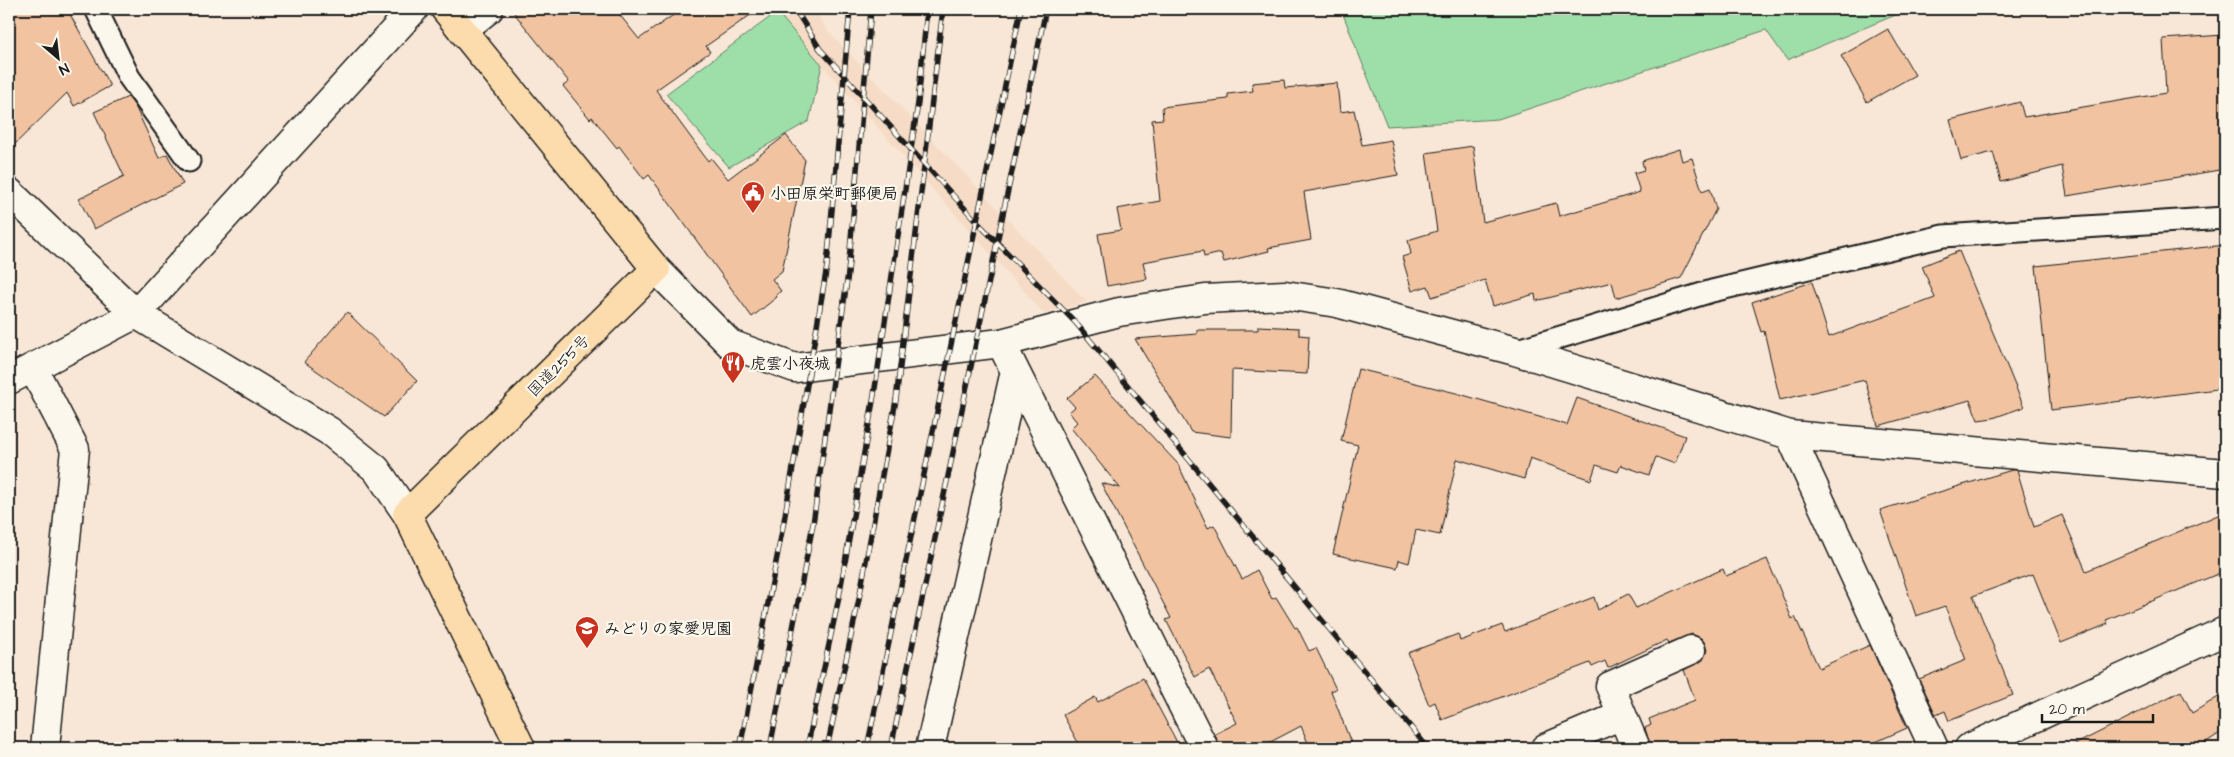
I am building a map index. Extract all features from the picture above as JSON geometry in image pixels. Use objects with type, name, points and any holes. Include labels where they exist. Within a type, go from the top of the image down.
[{"type":"highway","points":[[445,9],[656,269]]},
{"type":"highway","name":"国道255号","points":[[407,514],[656,269]]},
{"type":"highway","points":[[407,514],[521,748]]},
{"type":"street","points":[[9,380],[136,314],[414,9]]},
{"type":"street","points":[[462,30],[489,9]]},
{"type":"street","points":[[9,192],[136,314],[329,431],[376,469],[407,514]]},
{"type":"street","points":[[656,269],[730,344],[794,368],[1001,343],[1119,312],[1205,299],[1285,294],[1337,303],[1515,351],[1790,435],[2225,473]]},
{"type":"street","points":[[1001,343],[1204,748]]},
{"type":"street","points":[[33,368],[75,449],[45,748]]},
{"type":"street","points":[[930,748],[1015,371]]},
{"type":"street","points":[[1790,435],[1934,748]]},
{"type":"street","points":[[1968,748],[2225,630]]},
{"type":"street","points":[[1636,748],[1610,686],[1691,650]]},
{"type":"street","points":[[1545,748],[1622,715]]},
{"type":"lane","points":[[96,9],[129,77],[189,161]]},
{"type":"lane","points":[[1515,351],[1712,291],[1943,236],[2225,218]]},
{"type":"shaded area","points":[[770,9],[814,9],[828,31],[1087,302],[1044,314],[777,12],[774,15]]},
{"type":"green space","points":[[1341,9],[1910,9],[1787,60],[1766,30],[1498,119],[1387,126]]},
{"type":"green space","points":[[777,12],[822,65],[809,121],[729,167],[666,94]]},
{"type":"building","points":[[9,9],[67,9],[110,86],[74,106],[67,93],[9,150]]},
{"type":"building","points":[[511,9],[615,9],[639,39],[682,9],[759,9],[706,46],[710,52],[656,90],[708,161],[711,158],[728,179],[786,135],[805,160],[782,271],[772,279],[781,291],[776,295],[777,297],[752,317],[649,175],[644,179],[619,146],[617,148],[592,117],[590,119],[563,86],[569,82]]},
{"type":"building","points":[[1888,29],[1915,75],[1867,102],[1841,56]]},
{"type":"building","points":[[2224,35],[2225,169],[2067,196],[2062,166],[2001,182],[1993,152],[1961,160],[1950,120],[2020,102],[2024,117],[2166,93],[2163,39]]},
{"type":"building","points":[[1284,80],[1285,88],[1337,83],[1340,112],[1354,110],[1362,145],[1391,140],[1398,175],[1304,192],[1311,240],[1268,248],[1269,251],[1224,262],[1221,253],[1204,257],[1203,251],[1143,262],[1147,279],[1107,286],[1098,234],[1121,230],[1117,209],[1160,201],[1152,120],[1163,119],[1162,107],[1228,99],[1228,94],[1253,91],[1252,83]]},
{"type":"building","points":[[128,97],[135,106],[159,158],[167,154],[183,184],[94,229],[79,199],[124,176],[94,112]]},
{"type":"building","points":[[1473,146],[1483,222],[1556,203],[1559,216],[1640,192],[1634,173],[1644,170],[1642,161],[1679,149],[1682,161],[1692,158],[1702,191],[1710,188],[1716,209],[1681,278],[1616,298],[1612,282],[1536,301],[1535,294],[1493,306],[1485,280],[1432,297],[1428,286],[1412,291],[1402,257],[1411,254],[1408,240],[1437,231],[1426,153]]},
{"type":"building","points":[[2225,245],[2225,388],[2051,410],[2036,266]]},
{"type":"building","points":[[1959,251],[2024,407],[1993,418],[1978,420],[1970,400],[1878,426],[1865,380],[1780,400],[1764,331],[1761,332],[1752,302],[1812,282],[1829,337],[1935,298],[1922,266]]},
{"type":"building","points":[[347,312],[417,381],[384,417],[304,362]]},
{"type":"building","points":[[1258,326],[1299,328],[1299,335],[1309,336],[1307,374],[1232,370],[1231,437],[1191,432],[1135,339],[1197,334],[1197,330],[1258,330]]},
{"type":"building","points":[[1358,369],[1456,393],[1567,425],[1577,398],[1685,436],[1675,464],[1656,457],[1649,475],[1621,465],[1618,472],[1596,465],[1591,480],[1530,458],[1524,479],[1457,459],[1440,535],[1416,530],[1409,563],[1399,560],[1397,568],[1333,554],[1358,445],[1341,441]]},
{"type":"building","points":[[1095,376],[1178,464],[1208,528],[1214,525],[1242,579],[1257,570],[1272,599],[1276,597],[1295,628],[1297,627],[1309,651],[1316,648],[1336,689],[1331,691],[1353,748],[1310,748],[1301,726],[1259,748],[1220,748],[1215,734],[1237,723],[1209,669],[1195,677],[1166,620],[1171,618],[1101,483],[1120,488],[1071,428],[1077,422],[1069,412],[1075,407],[1067,398]]},
{"type":"building","points":[[2017,470],[2034,527],[2062,515],[2086,571],[2225,512],[2225,571],[2106,620],[2108,624],[2061,643],[2033,574],[1973,596],[2013,695],[1949,721],[1945,711],[1936,715],[1919,679],[1966,660],[1945,606],[1916,616],[1880,510]]},
{"type":"building","points":[[1767,559],[1792,619],[1795,617],[1819,668],[1870,645],[1907,728],[1862,748],[1651,748],[1645,728],[1651,725],[1649,719],[1695,700],[1684,670],[1703,660],[1707,651],[1705,643],[1701,638],[1692,634],[1669,643],[1667,640],[1608,668],[1605,661],[1592,667],[1590,663],[1442,720],[1435,702],[1429,705],[1408,653],[1458,634],[1460,641],[1502,625],[1505,632],[1594,597],[1598,610],[1628,594],[1636,608],[1723,569],[1726,576]]},
{"type":"building","points":[[1143,678],[1180,748],[1081,748],[1063,715],[1095,697],[1098,702]]},
{"type":"building","points":[[2181,691],[2192,713],[2225,693],[2225,730],[2197,748],[2068,748]]},
{"type":"railway","points":[[795,9],[820,49],[979,224],[1075,322],[1428,748]]},
{"type":"railway","points":[[740,748],[784,521],[827,266],[850,9]]},
{"type":"railway","points":[[770,748],[813,524],[848,273],[871,9]]},
{"type":"railway","points":[[807,748],[839,597],[874,395],[918,103],[927,9]]},
{"type":"railway","points":[[827,748],[859,599],[896,400],[943,9]]},
{"type":"railway","points":[[867,748],[1021,9]]},
{"type":"railway","points":[[891,748],[1046,9]]},
{"type":"place","name":"小田原栄町郵便局","points":[[753,214]]},
{"type":"place","name":"虎雲小夜城","points":[[733,384]]},
{"type":"place","name":"みどりの家愛児園","points":[[587,649]]}]
